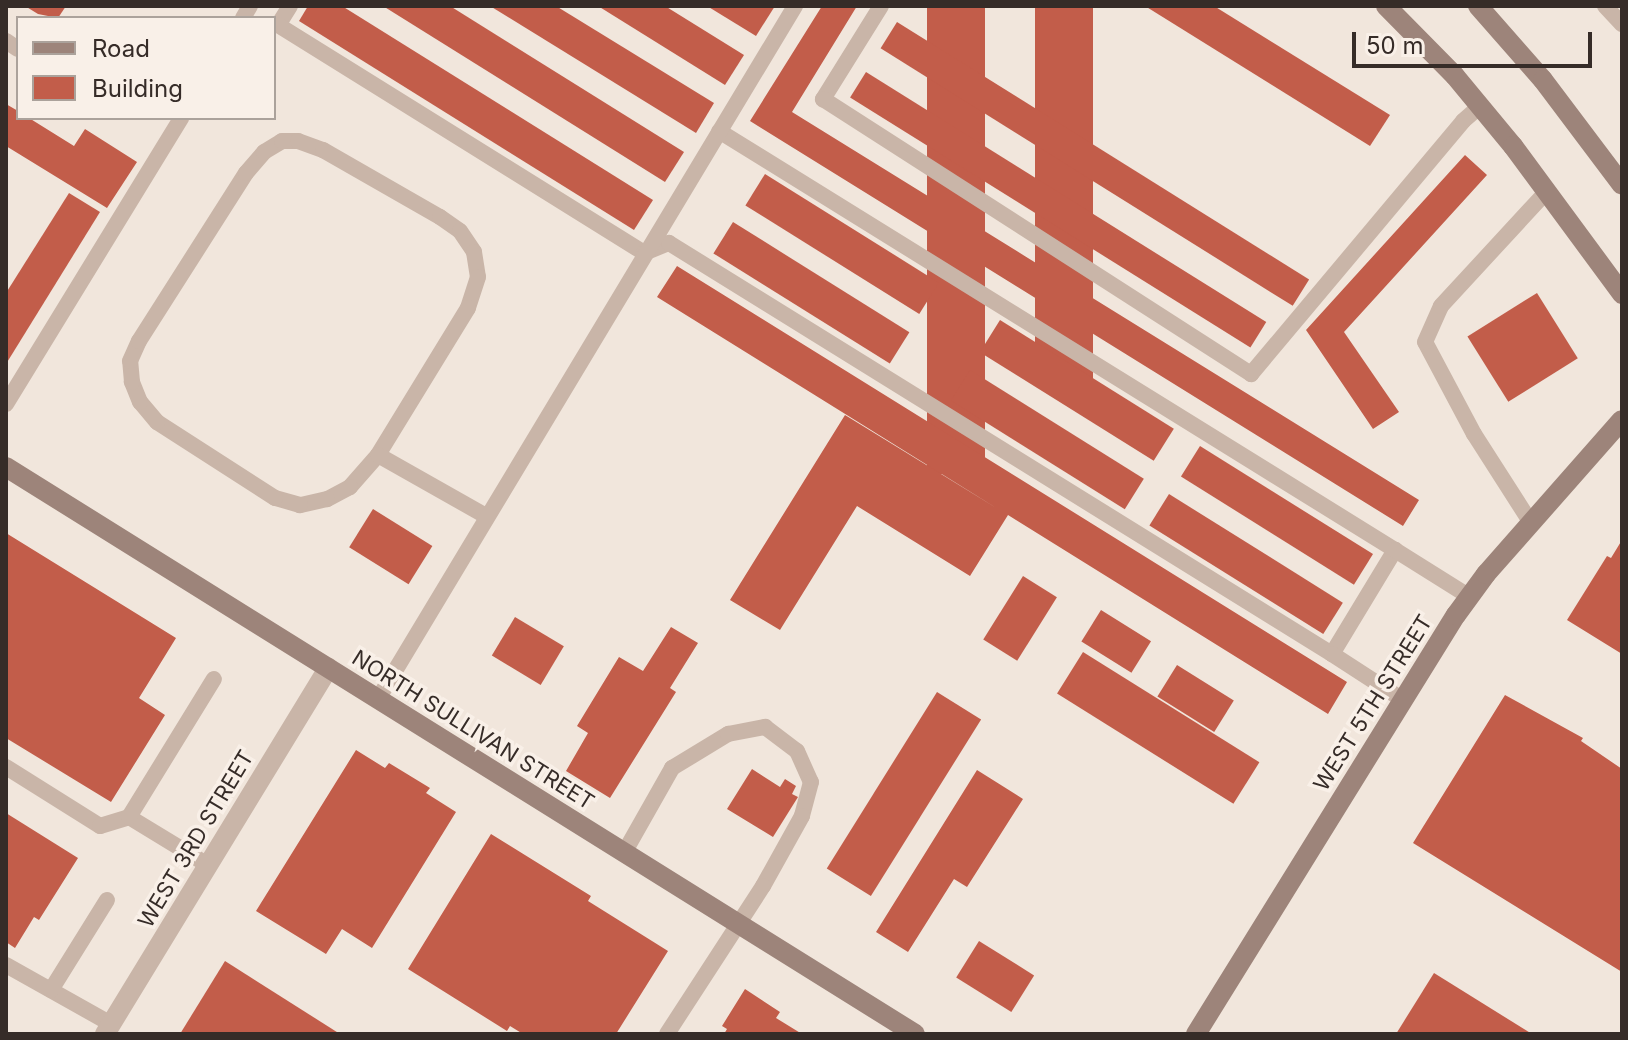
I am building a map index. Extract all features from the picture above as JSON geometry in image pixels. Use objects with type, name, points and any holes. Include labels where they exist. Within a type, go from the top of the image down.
[{"type":"street","points":[[1386,6],[1480,106],[1622,294]]},
{"type":"street","points":[[1478,6],[1543,80],[1622,185]]},
{"type":"street","name":"WEST 5TH STREET","points":[[1196,1034],[1470,597],[1622,420]]},
{"type":"street","name":"NORTH SULLIVAN STREET","points":[[6,467],[915,1034]]},
{"type":"street","name":"WEST 3RD STREET","points":[[108,1029],[328,668]]},
{"type":"lane","points":[[290,6],[278,25],[644,253]]},
{"type":"lane","points":[[378,699],[795,6]]},
{"type":"lane","points":[[881,6],[823,99],[1251,374],[1463,121],[1480,106]]},
{"type":"lane","points":[[1605,6],[1622,24]]},
{"type":"lane","points":[[6,404],[180,120]]},
{"type":"lane","points":[[719,131],[1470,597]]},
{"type":"lane","points":[[282,141],[298,141],[323,150],[440,217],[460,231],[474,252],[478,277],[468,308],[378,455],[350,487],[327,499],[300,505],[275,498],[157,422],[140,402],[132,382],[130,361],[139,341],[246,173],[264,152],[282,141]]},
{"type":"lane","points":[[1531,523],[1474,434],[1425,342],[1441,306],[1547,191]]},
{"type":"lane","points":[[644,253],[669,243],[1403,700]]},
{"type":"lane","points":[[378,455],[486,516]]},
{"type":"lane","points":[[1332,654],[1395,550]]},
{"type":"lane","points":[[6,767],[100,826],[129,817],[214,679]]},
{"type":"lane","points":[[624,853],[672,768],[728,734],[765,727],[797,751],[811,782],[802,816],[763,886],[667,1034]]},
{"type":"lane","points":[[129,817],[208,865]]},
{"type":"lane","points":[[51,990],[107,900]]},
{"type":"lane","points":[[6,965],[51,990],[108,1029]]},
{"type":"building","points":[[25,6],[66,6],[59,16],[38,14]]},
{"type":"building","points":[[308,6],[342,6],[653,200],[634,230],[299,21]]},
{"type":"building","points":[[383,6],[450,6],[684,152],[665,182]]},
{"type":"building","points":[[490,6],[556,6],[714,103],[696,133]]},
{"type":"building","points":[[598,6],[665,6],[744,55],[725,85]]},
{"type":"building","points":[[707,6],[775,6],[756,36]]},
{"type":"building","points":[[822,6],[857,6],[792,112],[1419,500],[1403,526],[750,121]]},
{"type":"building","points":[[927,6],[985,6],[985,474],[927,474]]},
{"type":"building","points":[[1035,6],[1093,6],[1093,383],[1035,383]]},
{"type":"building","points":[[1145,6],[1214,6],[1390,115],[1370,146]]},
{"type":"building","points":[[897,22],[1309,280],[1293,306],[881,48]]},
{"type":"building","points":[[866,72],[1266,322],[1250,348],[850,97]]},
{"type":"building","points":[[6,104],[16,110],[16,120],[32,120],[74,146],[85,129],[137,162],[107,208],[6,146]]},
{"type":"building","points":[[1465,155],[1487,175],[1344,332],[1399,412],[1373,429],[1306,330]]},
{"type":"building","points":[[765,174],[939,283],[919,314],[745,205]]},
{"type":"building","points":[[69,193],[100,212],[6,364],[6,293]]},
{"type":"building","points":[[733,222],[909,332],[890,364],[713,253]]},
{"type":"building","points":[[677,266],[1347,682],[1328,714],[1008,515],[970,576],[857,506],[780,630],[730,600],[845,415],[998,509],[657,297]]},
{"type":"building","points":[[1537,293],[1578,358],[1508,402],[1467,336]]},
{"type":"building","points":[[1000,320],[1174,429],[1154,461],[980,352]]},
{"type":"building","points":[[970,370],[1144,479],[1125,509],[951,401]]},
{"type":"building","points":[[1200,446],[1373,554],[1354,585],[1181,477]]},
{"type":"building","points":[[1169,494],[1343,603],[1323,634],[1149,525]]},
{"type":"building","points":[[373,509],[432,546],[409,584],[349,547]]},
{"type":"building","points":[[6,533],[176,638],[139,698],[165,715],[111,802],[6,738]]},
{"type":"building","points":[[1622,540],[1622,654],[1567,620],[1607,556],[1611,558]]},
{"type":"building","points":[[1023,576],[1057,597],[1017,661],[983,640]]},
{"type":"building","points":[[1101,610],[1151,641],[1131,673],[1081,641]]},
{"type":"building","points":[[515,617],[564,646],[541,685],[492,656]]},
{"type":"building","points":[[671,627],[698,643],[670,688],[676,692],[610,798],[566,771],[588,733],[577,726],[619,657],[643,671]]},
{"type":"building","points":[[1083,652],[1259,762],[1233,804],[1057,694]]},
{"type":"building","points":[[1177,665],[1234,701],[1214,732],[1157,696]]},
{"type":"building","points":[[937,692],[981,720],[871,896],[827,868]]},
{"type":"building","points":[[1505,695],[1583,738],[1581,741],[1622,769],[1622,972],[1413,843]]},
{"type":"building","points":[[356,750],[385,768],[389,763],[430,788],[426,793],[456,812],[372,948],[342,929],[326,954],[256,911]]},
{"type":"building","points":[[752,769],[780,787],[785,779],[796,786],[792,794],[798,797],[773,837],[727,809]]},
{"type":"building","points":[[977,770],[1023,799],[967,887],[954,879],[908,952],[876,932]]},
{"type":"building","points":[[6,813],[78,858],[39,920],[34,917],[15,948],[6,942]]},
{"type":"building","points":[[491,834],[591,896],[588,901],[668,951],[616,1034],[523,1034],[510,1026],[507,1031],[408,969]]},
{"type":"building","points":[[979,941],[1034,975],[1011,1012],[956,977]]},
{"type":"building","points":[[225,961],[340,1034],[180,1034]]},
{"type":"building","points":[[1434,973],[1532,1034],[1396,1034]]},
{"type":"building","points":[[745,989],[780,1012],[776,1018],[802,1034],[724,1034],[727,1029],[722,1026]]}]
